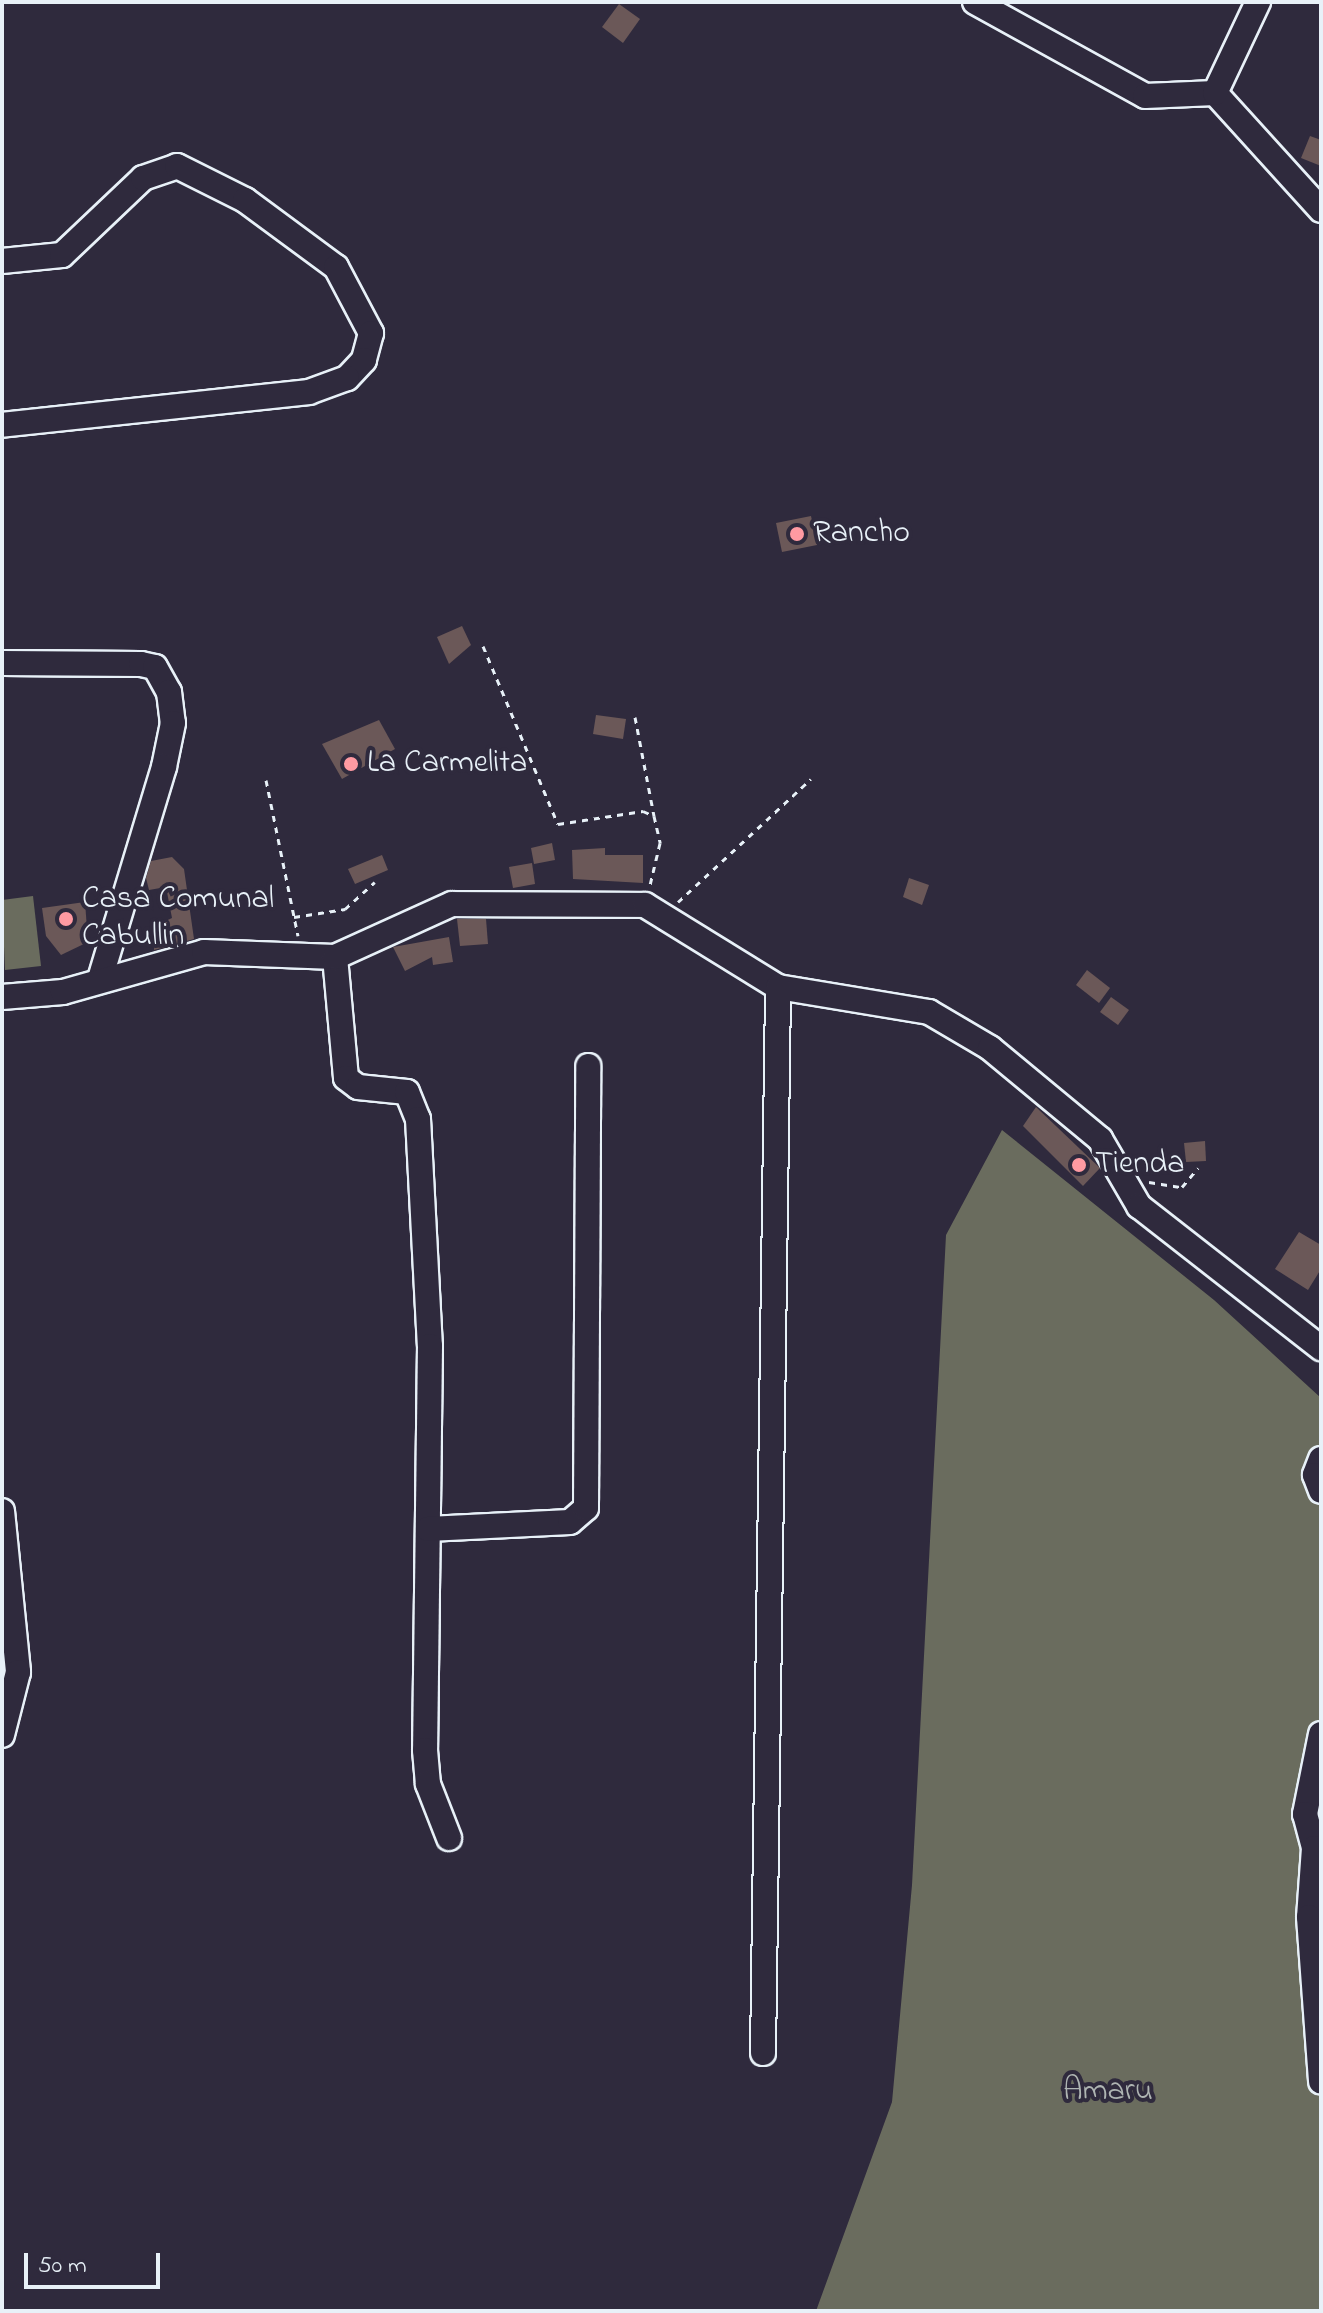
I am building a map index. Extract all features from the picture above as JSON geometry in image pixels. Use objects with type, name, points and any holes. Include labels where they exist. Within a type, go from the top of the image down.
[{"type":"street","points":[[975,2],[1145,96],[1215,93]]},
{"type":"street","points":[[1215,93],[1258,2]]},
{"type":"street","points":[[1215,93],[1321,210]]},
{"type":"street","points":[[2,261],[62,255],[143,178],[177,166],[245,200],[336,267],[371,333],[364,360],[347,378],[309,392],[2,425]]},
{"type":"street","points":[[2,663],[141,664],[155,667],[169,692],[174,710],[164,767],[101,976]]},
{"type":"street","points":[[2,997],[63,992],[101,976],[204,952],[302,960],[335,957],[452,904],[656,909],[778,987],[929,1012],[957,1028],[1075,1114],[1122,1177],[1139,1206],[1321,1348]]},
{"type":"street","points":[[335,957],[346,1078],[358,1087],[407,1092],[418,1119],[430,1346],[425,1750],[428,1784],[449,1838]]},
{"type":"street","points":[[763,2053],[778,987]]},
{"type":"street","points":[[428,1529],[570,1522],[586,1508],[588,1066]]},
{"type":"street","points":[[1321,1459],[1315,1475],[1321,1491]]},
{"type":"street","points":[[2,1511],[18,1672],[2,1735]]},
{"type":"street","points":[[1321,1734],[1305,1814],[1314,1848],[1309,1917],[1321,2082]]},
{"type":"path","points":[[483,646],[558,824],[643,811],[654,816]]},
{"type":"path","points":[[635,717],[660,843],[656,909]]},
{"type":"path","points":[[656,909],[811,779]]},
{"type":"path","points":[[266,780],[302,960]]},
{"type":"path","points":[[294,917],[345,909],[375,882]]},
{"type":"path","points":[[1122,1177],[1182,1187],[1198,1168]]},
{"type":"green space","points":[[33,896],[41,966],[5,970],[2,900]]},
{"type":"green space","name":"Amaru","points":[[1002,1130],[1214,1300],[1321,1398],[1321,2311],[816,2311],[892,2102],[912,1885],[946,1235]]},
{"type":"building","points":[[619,4],[640,19],[623,43],[602,27]]},
{"type":"building","points":[[1310,136],[1321,140],[1321,166],[1301,158]]},
{"type":"building","name":"Rancho","points":[[811,516],[817,545],[782,552],[776,523]]},
{"type":"building","points":[[462,626],[471,645],[449,664],[437,637]]},
{"type":"building","points":[[596,715],[626,719],[623,739],[593,734]]},
{"type":"building","name":"La Carmelita","points":[[379,720],[395,749],[342,779],[322,744]]},
{"type":"building","points":[[552,843],[555,860],[534,864],[531,848]]},
{"type":"building","points":[[605,848],[605,855],[643,855],[643,883],[573,879],[572,850]]},
{"type":"building","points":[[382,855],[388,870],[355,884],[348,869]]},
{"type":"building","points":[[172,857],[184,869],[194,939],[154,950],[155,926],[172,918],[166,887],[149,890],[146,878],[151,861]]},
{"type":"building","points":[[532,863],[535,884],[513,888],[509,867]]},
{"type":"building","points":[[909,878],[929,885],[922,905],[903,897]]},
{"type":"building","name":"Casa Comunal Cabullin","points":[[85,902],[88,942],[61,955],[46,936],[42,908]]},
{"type":"building","points":[[457,919],[486,919],[488,944],[460,946]]},
{"type":"building","points":[[449,937],[453,962],[433,965],[432,957],[405,971],[393,947]]},
{"type":"building","points":[[1087,970],[1110,988],[1099,1003],[1076,985]]},
{"type":"building","points":[[1111,997],[1129,1010],[1118,1025],[1100,1012]]},
{"type":"building","points":[[1036,1107],[1100,1168],[1083,1186],[1023,1126]]},
{"type":"building","points":[[1205,1141],[1206,1161],[1186,1162],[1184,1143]]},
{"type":"building","points":[[1299,1232],[1321,1245],[1321,1269],[1308,1290],[1275,1269]]},
{"type":"place","name":"Rancho","points":[[797,534]]},
{"type":"place","name":"La Carmelita","points":[[351,764]]},
{"type":"place","name":"Casa Comunal Cabullin","points":[[66,919]]},
{"type":"place","name":"Tienda","points":[[1079,1165]]}]
